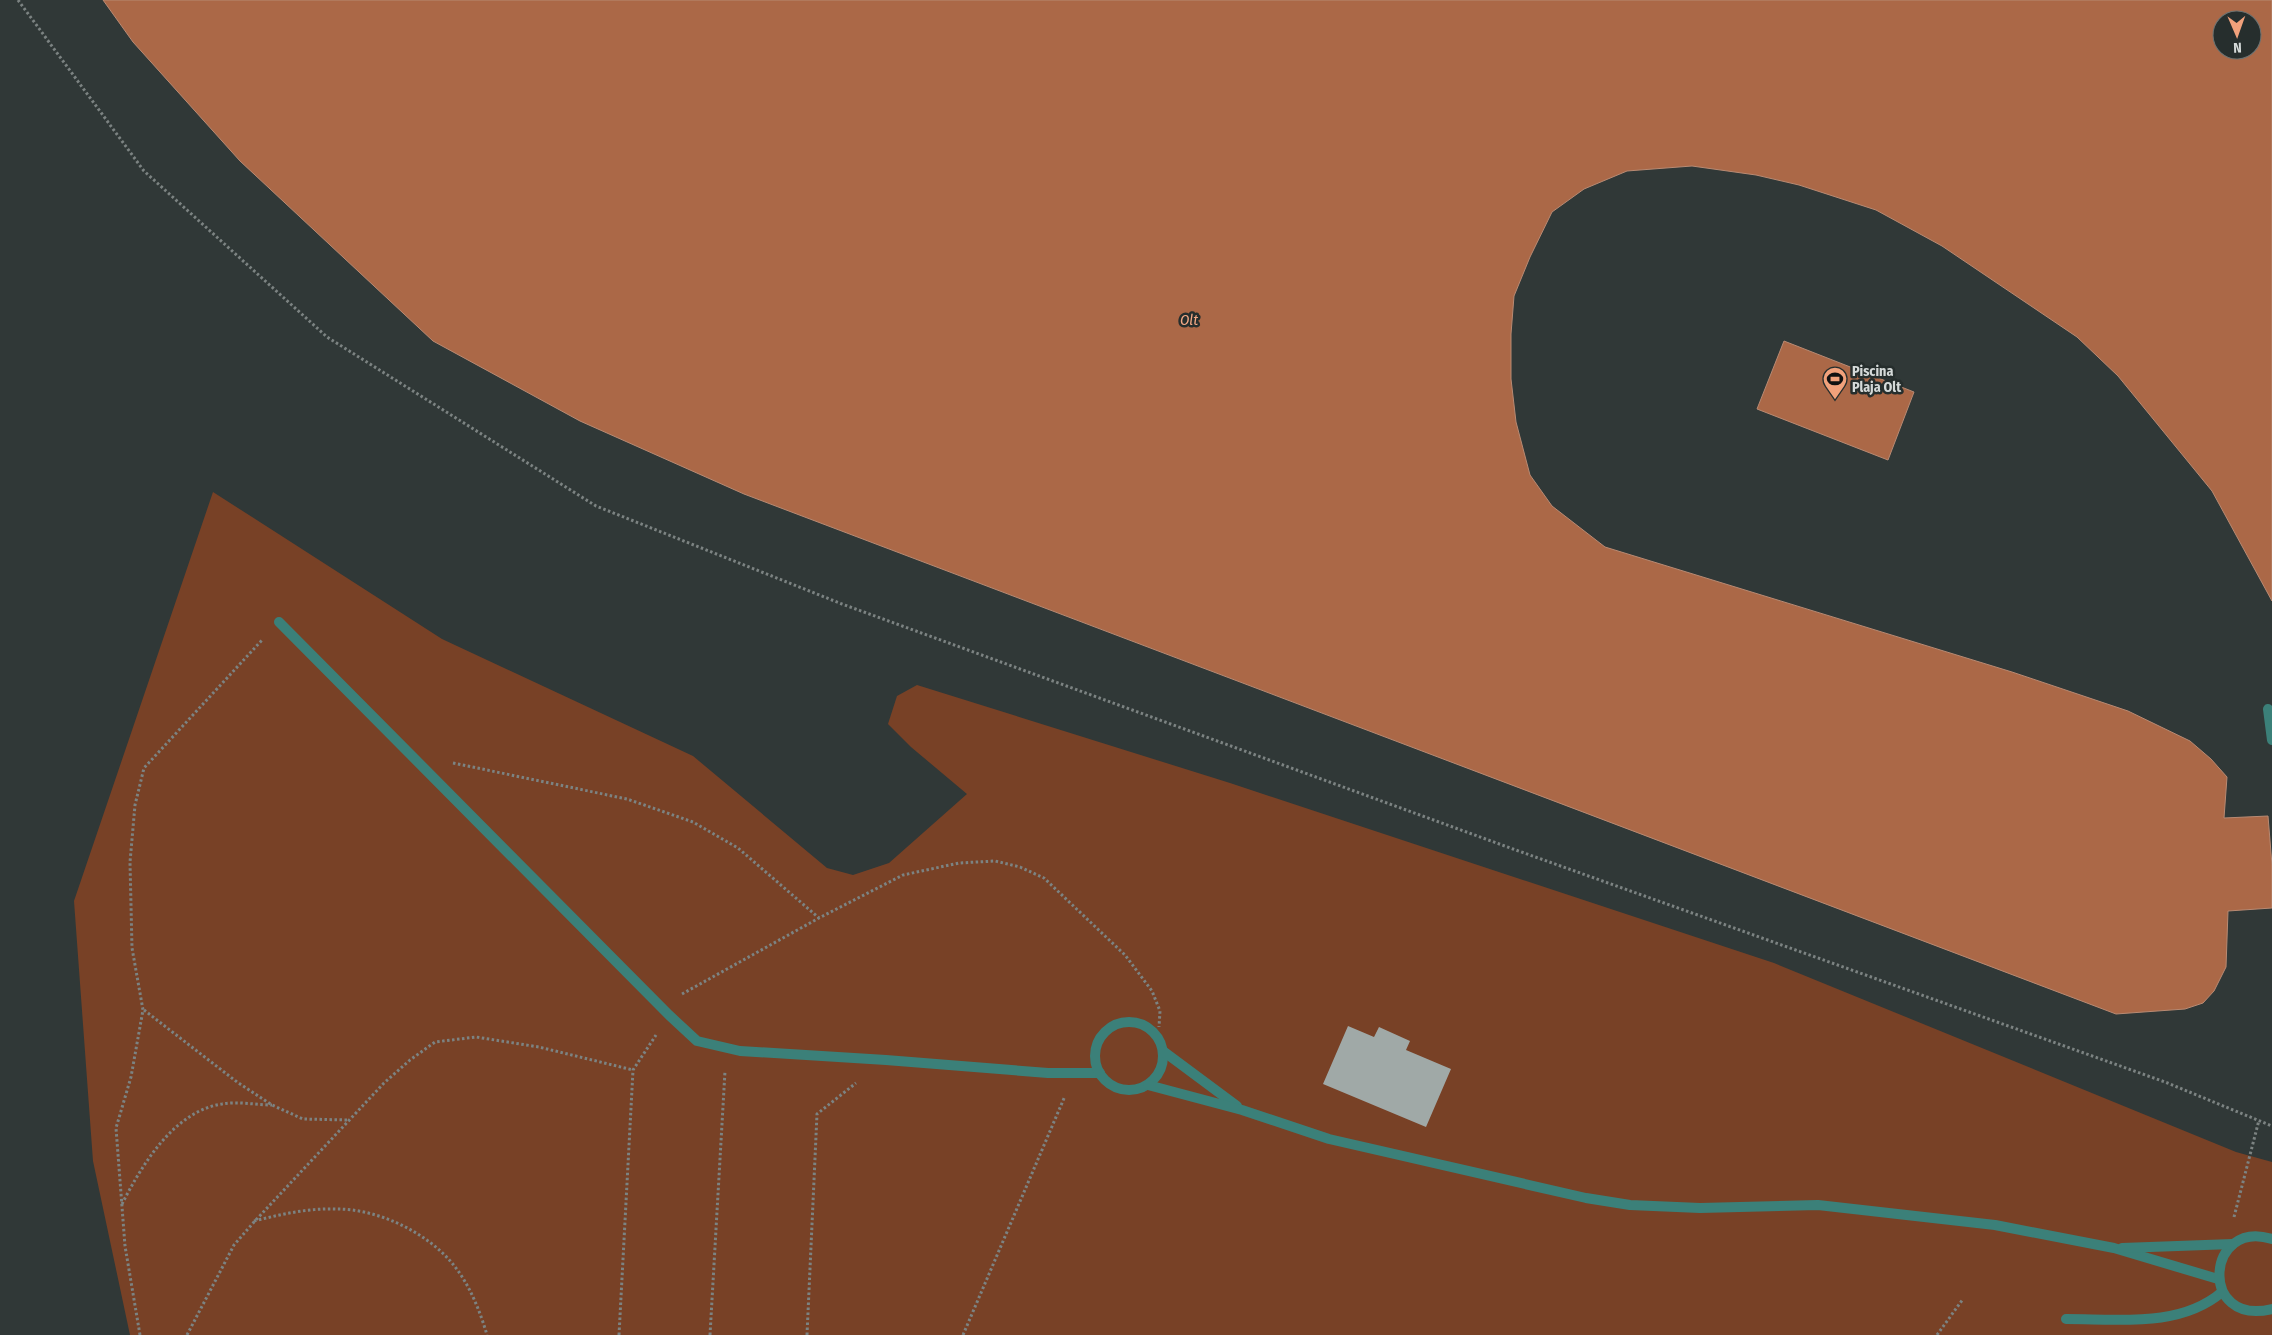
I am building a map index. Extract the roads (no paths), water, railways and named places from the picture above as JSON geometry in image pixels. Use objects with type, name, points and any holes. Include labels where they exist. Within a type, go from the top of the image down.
[{"type":"lane","points":[[279,622],[668,1015],[697,1041],[740,1051],[1048,1073],[1100,1073]]},
{"type":"lane","points":[[2268,709],[2272,740]]},
{"type":"lane","points":[[1125,1022],[1138,1023],[1150,1028],[1159,1038],[1164,1050],[1163,1064],[1158,1076],[1148,1085],[1134,1090],[1121,1089],[1108,1084],[1100,1073],[1095,1060],[1096,1046],[1102,1035],[1112,1026],[1125,1022]]},
{"type":"lane","points":[[1164,1050],[1242,1110]]},
{"type":"lane","points":[[1148,1085],[1242,1110],[1329,1139],[1586,1198],[1630,1205],[1700,1208],[1818,1205],[1995,1225],[2114,1248],[2218,1279]]},
{"type":"lane","points":[[2114,1248],[2230,1244],[2251,1237],[2272,1239]]},
{"type":"lane","points":[[2230,1244],[2219,1266],[2218,1279],[2222,1292],[2231,1303],[2244,1311],[2272,1310]]},
{"type":"lane","points":[[2066,1319],[2133,1319],[2174,1315],[2195,1310],[2209,1303],[2222,1292]]},
{"type":"water","name":"Olt","points":[[103,0],[2272,0],[2272,601],[2212,491],[2118,376],[2077,337],[1942,246],[1876,210],[1799,185],[1756,175],[1692,166],[1627,171],[1584,189],[1552,212],[1514,296],[1511,334],[1511,379],[1516,422],[1530,475],[1552,506],[1605,547],[2012,672],[2128,711],[2190,741],[2211,759],[2227,777],[2224,818],[2268,816],[2272,865],[2272,908],[2228,911],[2226,967],[2214,991],[2203,1003],[2185,1009],[2116,1014],[744,494],[580,421],[433,341],[240,161],[133,42]]},
{"type":"water","name":"Piscina Plaja Olt","points":[[1784,341],[1914,392],[1888,460],[1757,409]]},
{"type":"place","name":"Piscina Plaja Olt","points":[[1835,400]]}]
